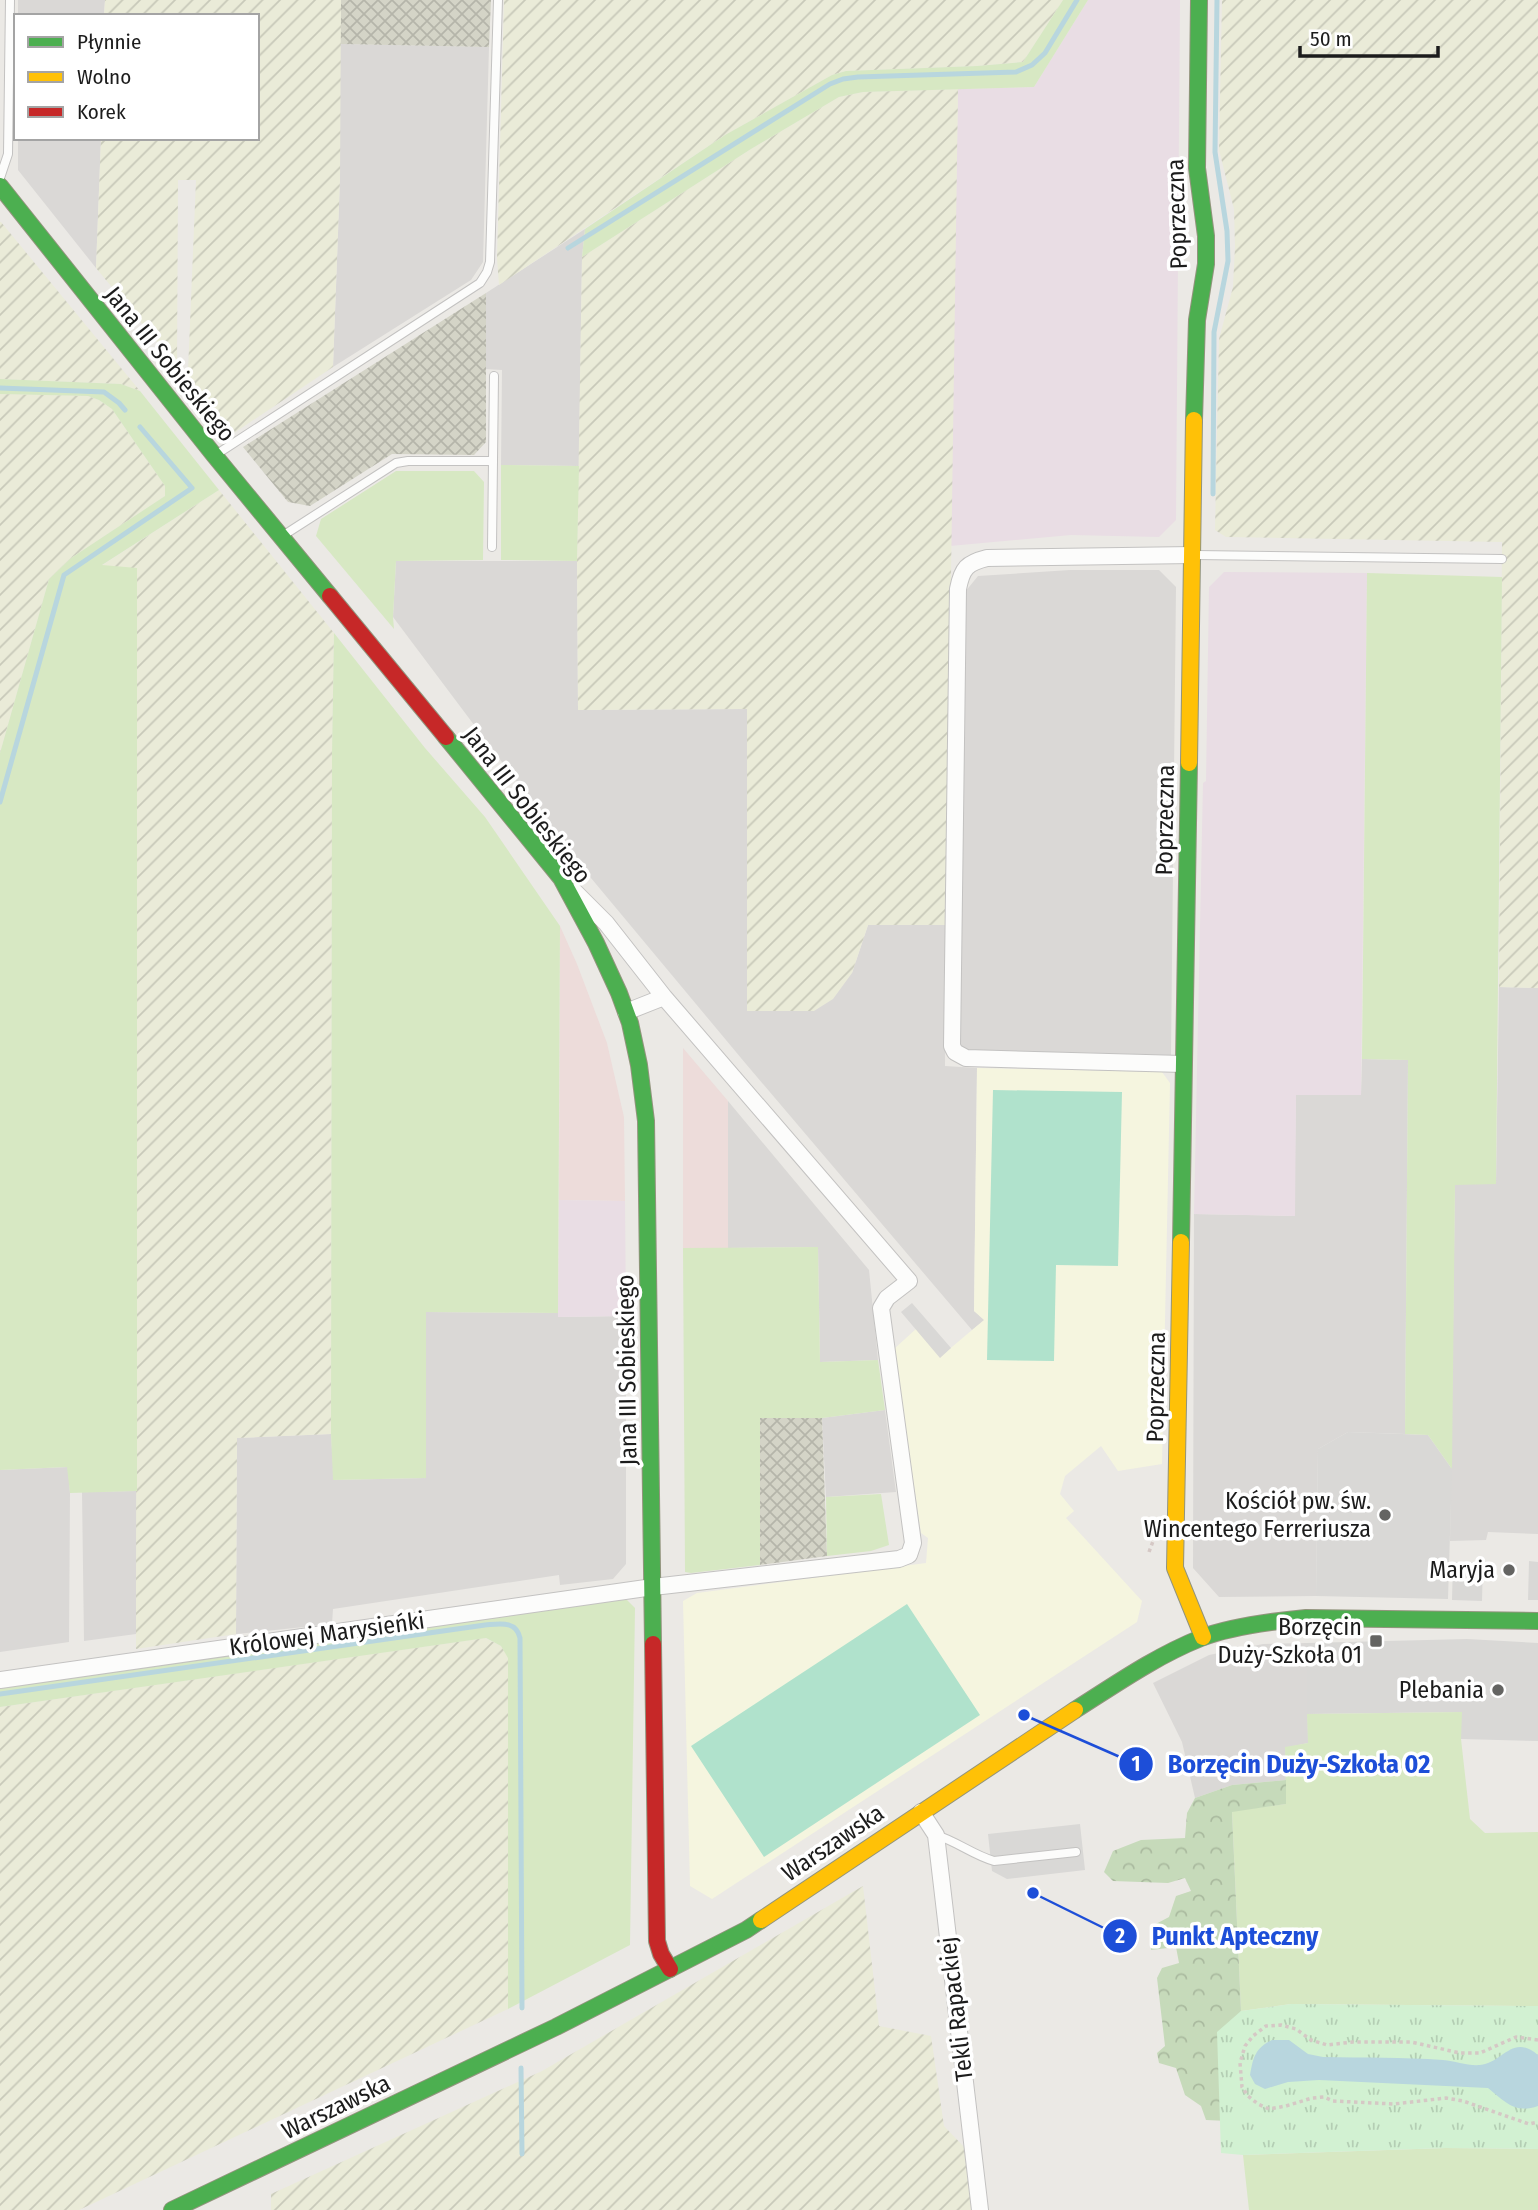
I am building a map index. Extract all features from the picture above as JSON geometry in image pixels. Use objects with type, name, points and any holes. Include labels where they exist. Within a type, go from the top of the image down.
[{"type":"main road","name":"Poprzeczna","points":[[1199,0],[1197,168],[1206,236],[1206,264],[1197,320],[1195,354],[1175,1568],[1203,1637]]},
{"type":"main road","name":"Jana III Sobieskiego","points":[[0,186],[281,537],[561,878],[602,952],[626,1012],[639,1065],[646,1121],[657,1941],[670,1969]]},
{"type":"main road","name":"Warszawska","points":[[172,2210],[556,2026],[746,1930],[1095,1696],[1158,1658],[1203,1637],[1269,1622],[1306,1618],[1538,1621]]},
{"type":"street","points":[[1183,1064],[966,1058],[955,1052],[952,1046],[958,589],[964,569],[973,561],[987,558],[1193,555]]},
{"type":"street","points":[[561,878],[606,923],[664,996],[626,1012]]},
{"type":"street","name":"Królowej Marysieńki","points":[[0,1680],[653,1587],[899,1559],[909,1555],[914,1544],[881,1308],[887,1298],[909,1282],[664,996]]},
{"type":"street","name":"Tekli Rapackiej","points":[[921,1812],[936,1835],[980,2210]]},
{"type":"lane","points":[[0,178],[8,154],[10,0]]},
{"type":"lane","points":[[215,455],[480,283],[488,272],[491,262],[498,0]]},
{"type":"lane","points":[[492,547],[494,376]]},
{"type":"lane","points":[[281,537],[396,463],[492,461]]},
{"type":"lane","points":[[1193,555],[1502,559]]},
{"type":"lane","points":[[936,1835],[994,1861],[1076,1852]]},
{"type":"path","points":[[1538,2040],[1516,2037],[1480,2053],[1460,2053],[1411,2042],[1326,2045],[1296,2029],[1266,2025],[1245,2046],[1240,2063],[1242,2087],[1258,2105],[1269,2109],[1324,2097],[1333,2101],[1394,2104],[1446,2098],[1463,2101],[1529,2124],[1538,2122]]},
{"type":"shaded area","points":[[18,0],[105,0],[104,14],[18,14]]},
{"type":"shaded area","points":[[105,0],[341,0],[340,179],[333,367],[228,437],[187,395],[196,180],[178,180],[177,366],[96,268],[101,140],[259,140],[259,14],[104,14]]},
{"type":"shaded area","points":[[341,0],[491,0],[489,47],[340,44]]},
{"type":"shaded area","points":[[504,0],[1063,0],[1023,62],[846,71],[832,75],[725,135],[499,285],[497,258]]},
{"type":"shaded area","points":[[1088,0],[1180,0],[1176,520],[1159,537],[1071,535],[950,546],[958,89],[1034,87]]},
{"type":"shaded area","points":[[1222,0],[1538,0],[1538,988],[1499,987],[1502,542],[1226,537],[1215,530],[1219,339],[1233,287],[1235,247],[1234,209],[1219,150]]},
{"type":"shaded area","points":[[340,44],[489,47],[483,262],[471,280],[333,367],[340,179]]},
{"type":"shaded area","points":[[958,89],[946,925],[868,925],[852,973],[833,999],[814,1011],[747,1011],[747,709],[578,710],[577,561],[582,257],[751,149],[839,97],[863,92]]},
{"type":"shaded area","points":[[18,140],[101,140],[96,268],[18,170]]},
{"type":"shaded area","points":[[0,222],[140,391],[121,384],[0,379]]},
{"type":"shaded area","points":[[585,229],[582,257],[579,466],[501,465],[502,370],[485,369],[486,293]]},
{"type":"shaded area","points":[[486,293],[486,442],[474,455],[392,454],[310,506],[288,502],[243,447]]},
{"type":"shaded area","points":[[0,394],[88,396],[99,400],[112,409],[165,486],[165,496],[71,558],[49,579],[0,753]]},
{"type":"shaded area","points":[[219,490],[334,633],[331,1434],[237,1438],[236,1634],[136,1649],[137,569],[101,566]]},
{"type":"shaded area","points":[[396,561],[577,561],[578,710],[747,709],[747,1011],[852,973],[868,925],[946,925],[945,1066],[977,1068],[974,1311],[985,1320],[972,1330],[571,854],[393,617]]},
{"type":"shaded area","points":[[1070,570],[1159,570],[1176,587],[1171,1055],[960,1052],[965,592],[978,576]]},
{"type":"shaded area","points":[[1224,572],[1367,573],[1361,1095],[1296,1095],[1295,1216],[1194,1214],[1209,587]]},
{"type":"shaded area","points":[[560,926],[607,1043],[624,1117],[625,1201],[559,1200]]},
{"type":"shaded area","points":[[1499,987],[1538,988],[1538,1534],[1488,1532],[1486,1540],[1450,1541],[1455,1184],[1496,1184]]},
{"type":"shaded area","points":[[683,1048],[728,1101],[728,1248],[683,1248]]},
{"type":"shaded area","points":[[1362,1059],[1408,1060],[1405,1434],[1348,1432],[1318,1449],[1316,1596],[1219,1597],[1193,1568],[1194,1214],[1294,1216],[1296,1095],[1361,1095]]},
{"type":"shaded area","points":[[977,1068],[1162,1072],[1170,1083],[1162,1464],[1118,1471],[1101,1446],[1065,1476],[1060,1494],[1074,1511],[1066,1518],[1142,1601],[1137,1622],[712,1899],[690,1886],[683,1601],[697,1593],[926,1563],[928,1538],[921,1533],[894,1349],[916,1329],[940,1357],[984,1320],[974,1311]]},
{"type":"shaded area","points":[[728,1101],[869,1270],[878,1360],[820,1362],[818,1247],[728,1248]]},
{"type":"shaded area","points":[[559,1200],[625,1201],[626,1316],[558,1317]]},
{"type":"shaded area","points":[[912,1303],[951,1348],[940,1358],[901,1312]]},
{"type":"shaded area","points":[[426,1312],[558,1313],[559,1317],[626,1316],[626,1564],[613,1579],[560,1585],[559,1575],[333,1609],[332,1624],[236,1634],[237,1438],[331,1434],[334,1480],[426,1478]]},
{"type":"shaded area","points":[[885,1410],[896,1492],[826,1497],[822,1418]]},
{"type":"shaded area","points":[[760,1418],[822,1418],[827,1556],[760,1565]]},
{"type":"shaded area","points":[[1348,1432],[1428,1435],[1452,1469],[1448,1599],[1316,1596],[1318,1449]]},
{"type":"shaded area","points":[[68,1467],[69,1642],[0,1652],[0,1470]]},
{"type":"shaded area","points":[[137,1491],[136,1634],[84,1641],[82,1492]]},
{"type":"shaded area","points":[[1529,1561],[1538,1562],[1538,1600],[1528,1600]]},
{"type":"shaded area","points":[[1453,1562],[1483,1562],[1482,1601],[1452,1600]]},
{"type":"shaded area","points":[[485,1638],[501,1646],[508,1657],[508,2009],[79,2210],[0,2210],[0,1707]]},
{"type":"shaded area","points":[[1467,1639],[1538,1643],[1538,1741],[1461,1739],[1461,1712],[1307,1714],[1307,1643]]},
{"type":"shaded area","points":[[1307,1643],[1308,1743],[1285,1748],[1286,1780],[1232,1785],[1195,1798],[1182,1742],[1153,1683],[1209,1655],[1263,1644]]},
{"type":"shaded area","points":[[1080,1824],[1085,1870],[1007,1879],[992,1871],[988,1834]]},
{"type":"shaded area","points":[[863,1886],[879,2026],[931,2036],[944,2126],[966,2149],[973,2210],[271,2210],[271,2194],[542,2071]]},
{"type":"green space","points":[[1063,0],[1088,0],[1034,87],[863,92],[839,97],[751,149],[582,257],[585,229],[725,135],[832,75],[846,71],[1023,62]]},
{"type":"green space","points":[[0,379],[121,384],[140,391],[219,490],[102,565],[137,568],[137,1491],[70,1493],[67,1467],[0,1470],[0,753],[49,579],[71,558],[165,496],[165,486],[112,409],[99,400],[88,396],[0,394]]},
{"type":"green space","points":[[501,465],[579,466],[577,561],[501,560]]},
{"type":"green space","points":[[396,471],[474,471],[484,482],[483,560],[396,561],[394,629],[316,536],[321,519]]},
{"type":"green space","points":[[1367,573],[1502,577],[1496,1184],[1455,1185],[1452,1469],[1428,1435],[1405,1434],[1408,1060],[1362,1059]]},
{"type":"green space","points":[[334,633],[425,748],[485,817],[560,926],[558,1313],[426,1312],[426,1478],[333,1480]]},
{"type":"green space","points":[[993,1090],[1122,1092],[1118,1266],[1056,1265],[1054,1361],[987,1360]]},
{"type":"green space","points":[[818,1247],[820,1362],[878,1360],[885,1410],[822,1418],[760,1418],[760,1565],[685,1572],[683,1248]]},
{"type":"green space","points":[[881,1494],[889,1545],[871,1551],[827,1556],[826,1497]]},
{"type":"green space","points":[[627,1600],[635,1608],[630,1945],[508,2009],[508,1658],[501,1646],[486,1638],[0,1707],[0,1688]]},
{"type":"green space","points":[[907,1604],[980,1715],[764,1857],[691,1746]]},
{"type":"green space","points":[[1462,1712],[1461,1739],[1470,1819],[1485,1833],[1538,1832],[1538,2006],[1291,2004],[1241,2011],[1232,1811],[1286,1804],[1285,1747],[1308,1743],[1307,1714]]},
{"type":"green space","points":[[1286,1780],[1286,1804],[1232,1812],[1241,2011],[1235,2027],[1228,2121],[1206,2120],[1201,2106],[1185,2095],[1176,2068],[1159,2063],[1157,2053],[1165,2046],[1157,1978],[1162,1968],[1179,1963],[1176,1947],[1151,1950],[1152,1926],[1169,1917],[1176,1896],[1191,1891],[1185,1878],[1168,1883],[1113,1881],[1104,1872],[1113,1851],[1141,1840],[1185,1838],[1187,1813],[1195,1798],[1232,1785]]},
{"type":"green space","points":[[1291,2004],[1538,2006],[1538,2149],[1446,2148],[1243,2155],[1221,2153],[1217,2032],[1241,2011]]},
{"type":"green space","points":[[1446,2148],[1538,2149],[1538,2210],[1249,2210],[1243,2155]]},
{"type":"water","points":[[1272,2040],[1289,2040],[1308,2054],[1323,2057],[1428,2059],[1475,2065],[1488,2063],[1514,2048],[1521,2047],[1538,2055],[1538,2106],[1517,2108],[1488,2088],[1319,2080],[1288,2082],[1265,2089],[1255,2084],[1250,2075],[1256,2054]]},
{"type":"waterway","points":[[568,248],[830,84],[858,77],[1016,72],[1032,65],[1045,53],[1077,0]]},
{"type":"waterway","points":[[1213,494],[1214,332],[1228,261],[1227,231],[1215,152],[1217,0]]},
{"type":"waterway","points":[[0,388],[104,392],[125,410]]},
{"type":"waterway","points":[[0,802],[64,575],[192,488],[140,427]]},
{"type":"waterway","points":[[0,1694],[485,1625],[501,1624],[515,1628],[520,1638],[522,2008]]},
{"type":"waterway","points":[[521,2068],[522,2154]]},
{"type":"traffic: fast","points":[[1194,420],[1197,320],[1206,264],[1206,236],[1197,168],[1199,0]]},
{"type":"traffic: fast","points":[[0,186],[330,596]]},
{"type":"traffic: fast","points":[[446,737],[561,878],[596,943],[630,1023],[639,1065],[646,1121],[653,1644]]},
{"type":"traffic: fast","points":[[1181,1242],[1189,763]]},
{"type":"traffic: fast","points":[[1075,1710],[1168,1653],[1212,1634],[1238,1628],[1306,1618],[1538,1621]]},
{"type":"traffic: fast","points":[[172,2210],[556,2027],[761,1920]]},
{"type":"traffic: slow","points":[[1189,763],[1194,420]]},
{"type":"traffic: slow","points":[[1181,1242],[1175,1568],[1203,1637]]},
{"type":"traffic: slow","points":[[761,1920],[1075,1710]]},
{"type":"traffic: jam","points":[[330,596],[446,737]]},
{"type":"traffic: jam","points":[[653,1644],[657,1941],[670,1969]]},
{"type":"place","name":"Kościół pw. św. Wincentego Ferreriusza","points":[[1385,1515]]},
{"type":"place","name":"Maryja","points":[[1509,1570]]},
{"type":"place","name":"Borzęcin Duży-Szkoła 01","points":[[1376,1641]]},
{"type":"place","name":"Plebania","points":[[1498,1690]]},
{"type":"place","name":"Borzęcin Duży-Szkoła 02","points":[[1024,1715]]},
{"type":"place","name":"Punkt Apteczny","points":[[1033,1893]]}]
